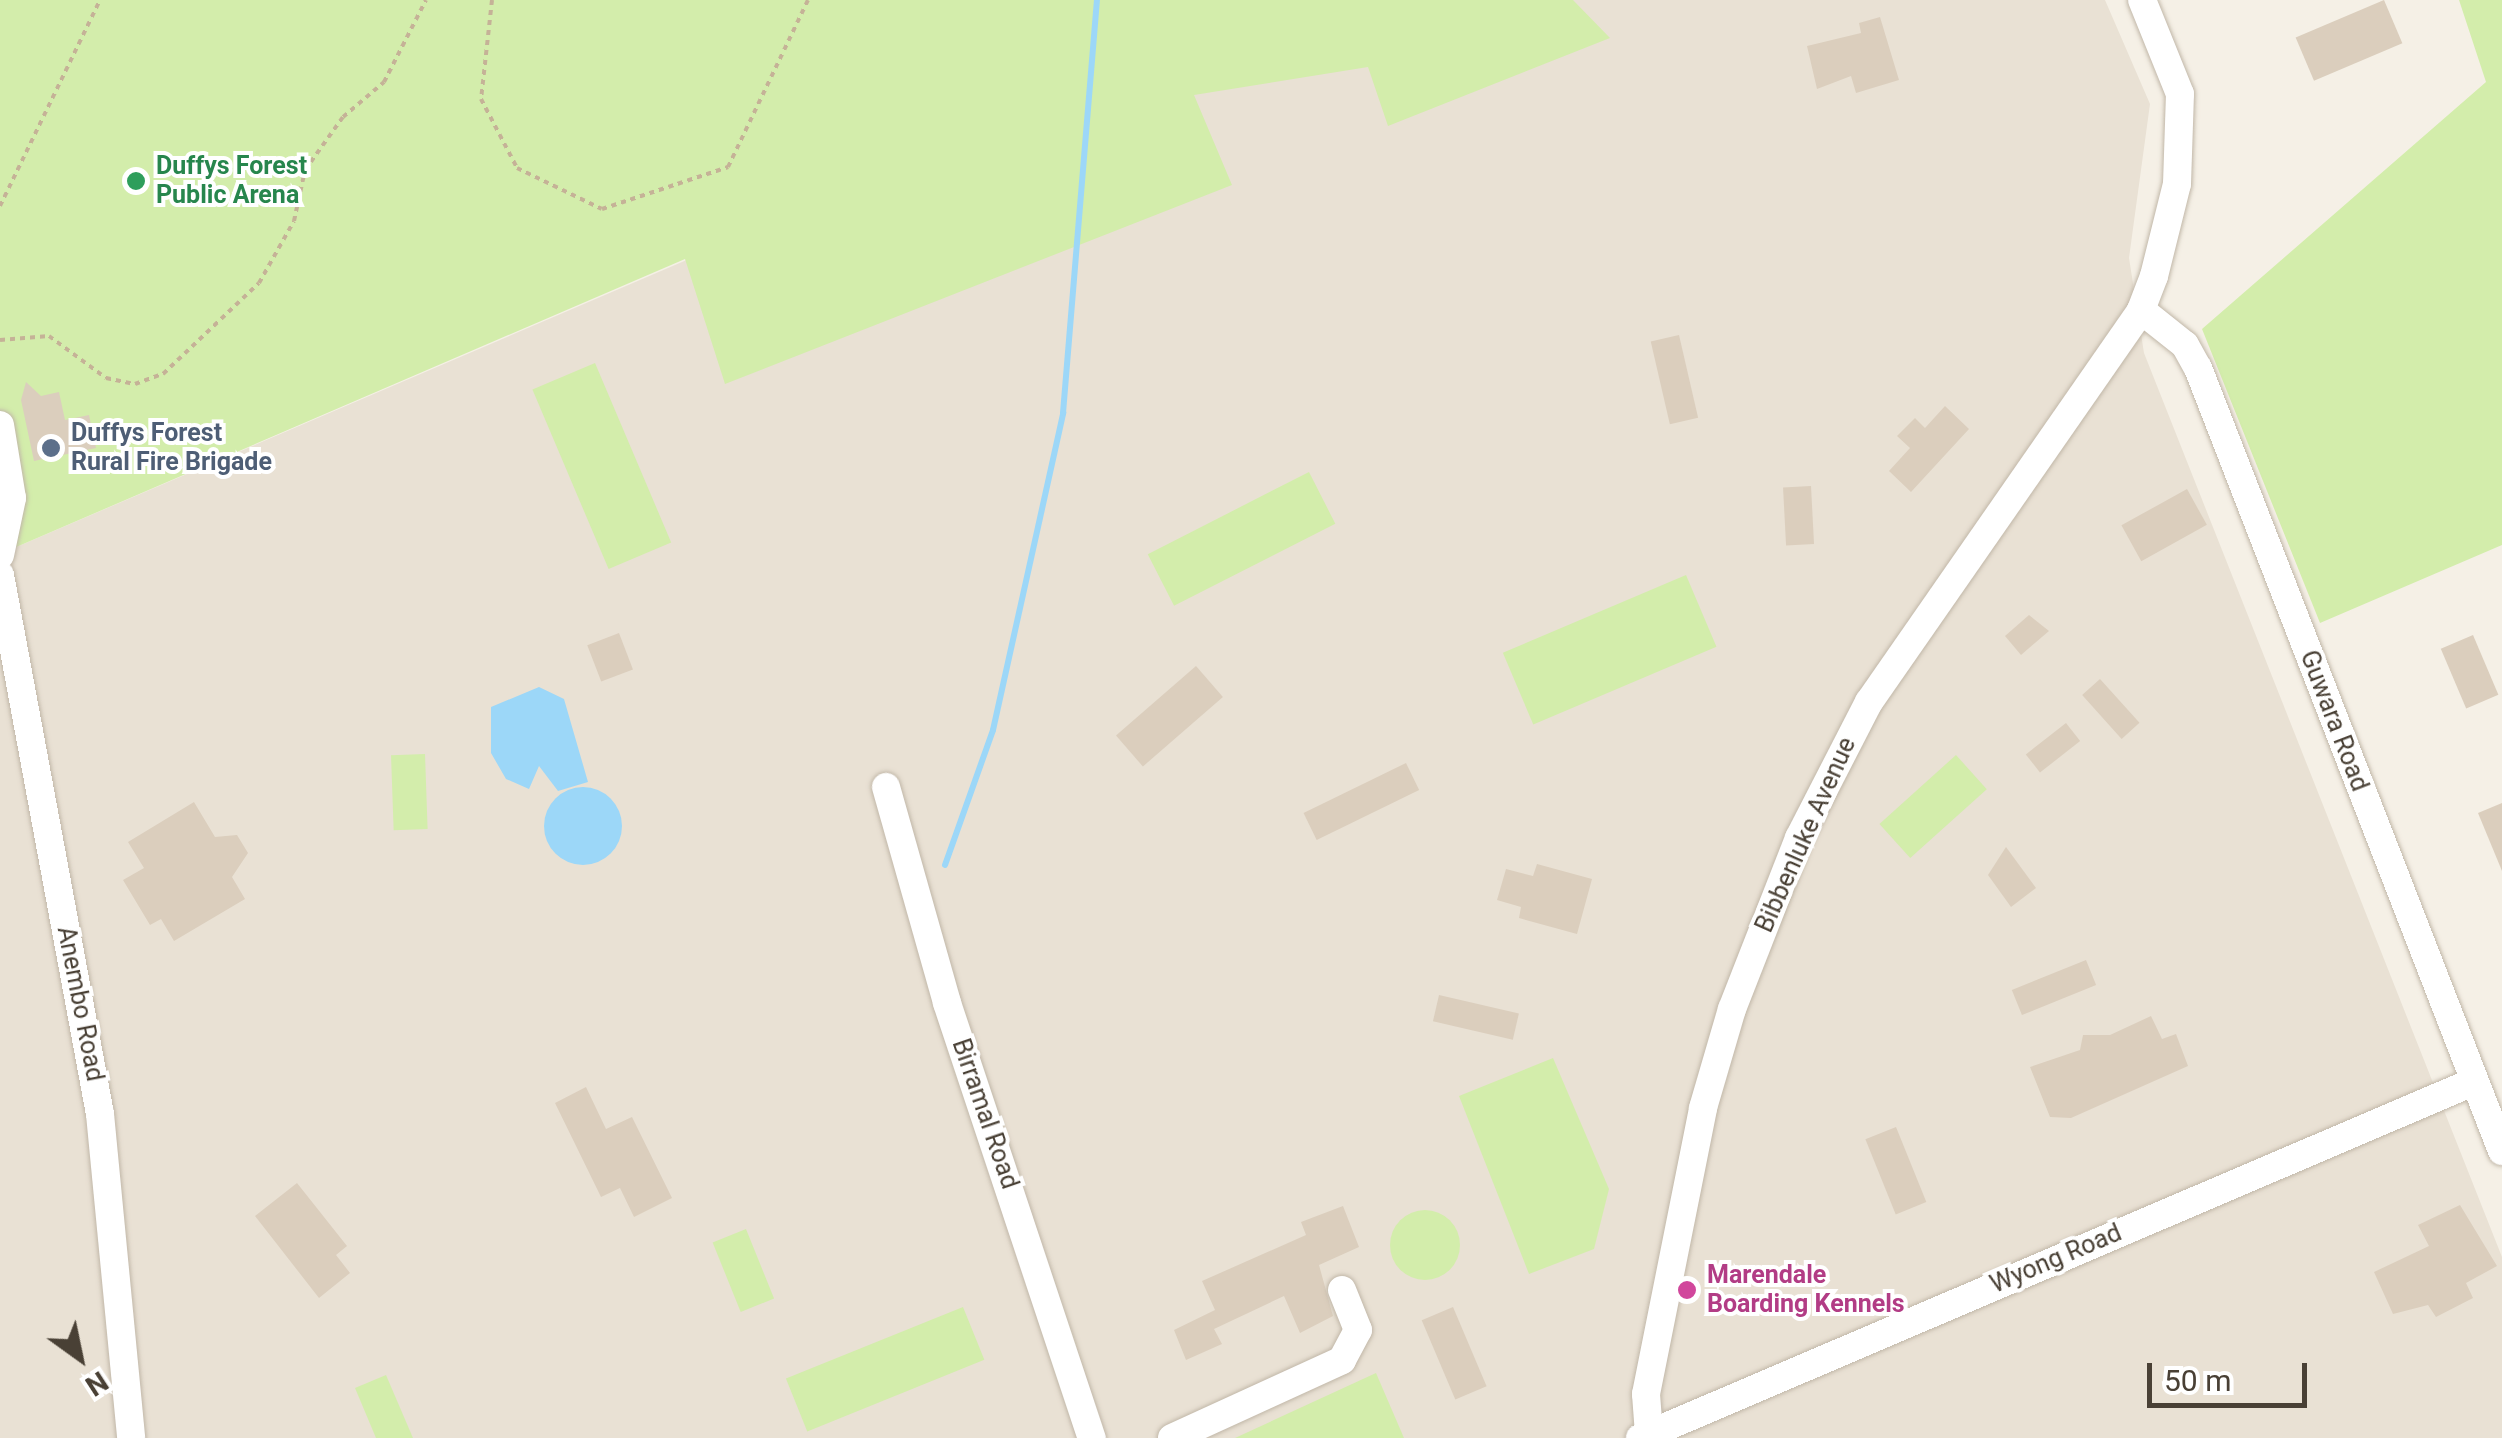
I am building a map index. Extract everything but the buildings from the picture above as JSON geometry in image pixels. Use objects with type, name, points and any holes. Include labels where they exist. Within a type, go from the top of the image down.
[{"type":"street","name":"Bibbenluke Avenue","points":[[1644,1436],[1646,1394],[1703,1108],[1732,1009],[1799,838],[1869,702],[2141,310],[2166,243],[2180,152],[2180,94],[2142,0]]},
{"type":"street","name":"Guwara Road","points":[[2141,310],[2184,344],[2198,368],[2502,1152]]},
{"type":"street","points":[[0,425],[12,498],[0,555]]},
{"type":"street","name":"Anembo Road","points":[[0,575],[100,1114],[131,1438]]},
{"type":"street","name":"Birramal Road","points":[[886,788],[948,1004],[1092,1438]]},
{"type":"street","name":"Wyong Road","points":[[1644,1436],[2473,1082]]},
{"type":"street","points":[[1172,1438],[1342,1360],[1358,1330],[1342,1290]]},
{"type":"path","points":[[0,206],[100,0]]},
{"type":"path","points":[[0,340],[49,336],[106,378],[135,384],[164,374],[259,283],[294,221],[305,170],[342,116],[384,82],[426,0]]},
{"type":"path","points":[[492,0],[482,100],[517,168],[602,209],[728,167],[808,0]]},
{"type":"shaded area","points":[[1294,0],[2105,0],[2150,104],[2129,258],[2144,353],[2502,1257],[2502,1438],[0,1438],[0,554]]},
{"type":"green space","points":[[0,0],[1573,0],[1610,38],[1388,126],[1368,67],[1194,95],[1232,185],[725,384],[685,259],[0,554]]},
{"type":"green space","points":[[2459,0],[2502,0],[2502,545],[2320,623],[2202,329],[2486,82]]},
{"type":"green space","points":[[595,363],[671,542],[609,569],[532,390]]},
{"type":"green space","points":[[1309,472],[1335,524],[1174,606],[1148,554]]},
{"type":"green space","points":[[1686,575],[1716,647],[1533,725],[1503,653]]},
{"type":"green space","points":[[425,754],[428,829],[394,830],[391,755]]},
{"type":"green space","points":[[1956,755],[1987,789],[1910,858],[1879,824]]},
{"type":"green space","points":[[1553,1058],[1609,1189],[1594,1249],[1529,1274],[1459,1096]]},
{"type":"green space","points":[[1425,1210],[1450,1220],[1460,1245],[1450,1270],[1425,1280],[1400,1270],[1390,1245],[1400,1220]]},
{"type":"green space","points":[[746,1229],[774,1299],[741,1312],[713,1242]]},
{"type":"green space","points":[[963,1307],[984,1360],[807,1431],[786,1379]]},
{"type":"green space","points":[[1376,1373],[1404,1438],[1235,1438]]},
{"type":"green space","points":[[386,1375],[413,1438],[376,1438],[355,1388]]},
{"type":"water","points":[[539,687],[564,699],[588,782],[558,791],[539,766],[529,789],[506,779],[491,753],[491,707]]},
{"type":"water","points":[[583,787],[598,790],[610,799],[619,811],[619,841],[610,853],[598,862],[583,865],[568,862],[556,853],[547,841],[544,826],[547,811],[556,799],[568,790]]},
{"type":"waterway","points":[[945,865],[993,730],[1063,413],[1097,0]]},
{"type":"place","name":"Duffys Forest Public Arena","points":[[136,181]]},
{"type":"place","name":"Duffys Forest Rural Fire Brigade","points":[[51,448]]},
{"type":"place","name":"Marendale Boarding Kennels","points":[[1687,1290]]}]
